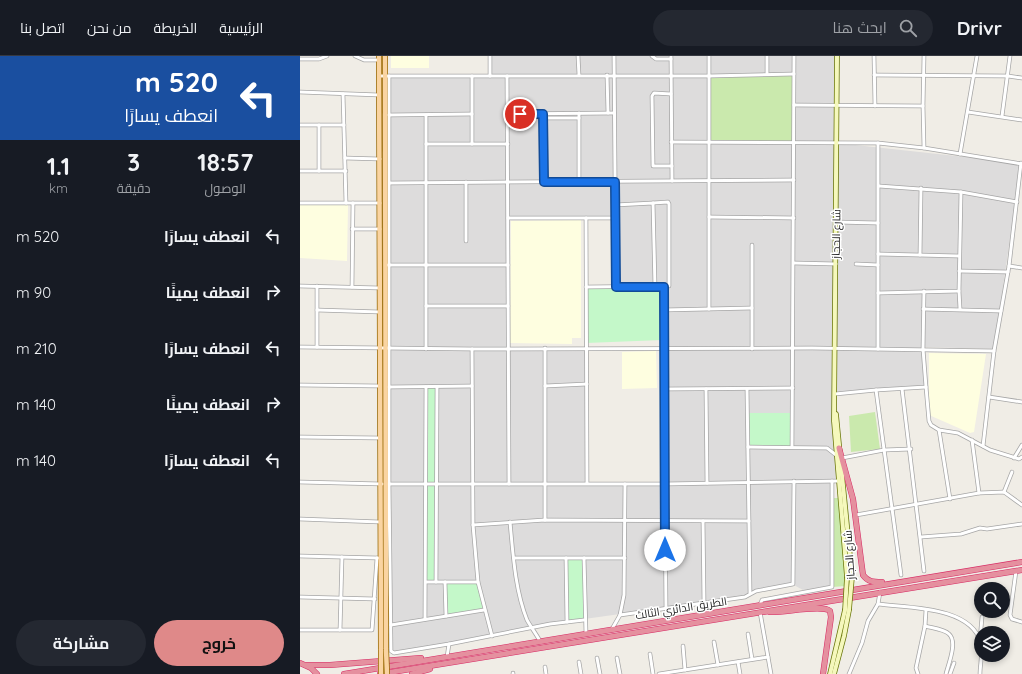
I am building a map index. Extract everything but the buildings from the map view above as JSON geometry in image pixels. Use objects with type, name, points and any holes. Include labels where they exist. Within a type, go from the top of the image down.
[{"type":"highway","points":[[839,448],[856,515],[863,575],[866,580],[872,582],[896,582]]},
{"type":"highway","name":"الطريق الدائري الثالث","points":[[344,674],[1022,562]]},
{"type":"highway","name":"الطريق الدائري الثالث","points":[[380,674],[1022,570]]},
{"type":"highway","points":[[762,611],[790,612],[822,608],[828,609],[831,617],[823,674]]},
{"type":"highway","points":[[302,663],[330,665],[420,658],[430,659]]},
{"type":"highway","points":[[302,663],[315,672]]},
{"type":"highway","points":[[412,674],[438,665]]},
{"type":"main road","points":[[385,56],[384,76],[387,115],[388,265],[385,349],[387,674]]},
{"type":"main road","name":"شارع الحجاز","points":[[837,56],[835,412],[838,481],[849,577]]},
{"type":"main road","points":[[379,58],[384,76],[379,94],[380,312],[385,349]]},
{"type":"main road","points":[[380,674],[381,650],[378,558],[380,522],[385,484],[380,438],[385,387]]},
{"type":"main road","name":"شارع الحجاز","points":[[834,674],[847,610],[849,577],[835,412]]},
{"type":"main road","name":"شارع الحجاز","points":[[830,674],[847,610]]},
{"type":"street","points":[[300,59],[325,56]]},
{"type":"street","points":[[354,56],[362,60],[379,58]]},
{"type":"street","points":[[490,56],[490,76]]},
{"type":"street","points":[[578,56],[579,76]]},
{"type":"street","points":[[614,56],[616,287]]},
{"type":"street","points":[[652,56],[655,59],[671,57],[672,181]]},
{"type":"street","points":[[709,56],[709,309]]},
{"type":"street","points":[[767,56],[767,74]]},
{"type":"street","points":[[792,446],[794,56]]},
{"type":"street","points":[[874,56],[875,106]]},
{"type":"street","points":[[924,56],[922,106],[924,148]]},
{"type":"street","points":[[960,154],[977,56]]},
{"type":"street","points":[[1002,116],[1010,56]]},
{"type":"street","points":[[384,76],[709,76],[794,74]]},
{"type":"street","points":[[874,75],[974,75],[1022,78]]},
{"type":"street","points":[[472,76],[472,144]]},
{"type":"street","points":[[508,76],[509,484]]},
{"type":"street","points":[[607,76],[608,113]]},
{"type":"street","points":[[300,92],[379,94]]},
{"type":"street","points":[[671,94],[654,93],[652,96],[653,165],[655,167],[672,166]]},
{"type":"street","points":[[343,94],[346,203]]},
{"type":"street","points":[[794,105],[922,106]]},
{"type":"street","points":[[968,112],[1022,120]]},
{"type":"street","points":[[579,113],[579,182]]},
{"type":"street","points":[[508,114],[614,113]]},
{"type":"street","points":[[387,115],[472,114]]},
{"type":"street","points":[[543,114],[544,182]]},
{"type":"street","points":[[426,115],[426,349]]},
{"type":"street","points":[[543,118],[579,118]]},
{"type":"street","points":[[300,125],[344,124]]},
{"type":"street","points":[[319,125],[320,171]]},
{"type":"street","points":[[671,142],[878,143],[924,148],[1022,163],[1009,266],[994,351],[982,446]]},
{"type":"street","points":[[878,143],[878,349]]},
{"type":"street","points":[[426,144],[508,144]]},
{"type":"street","points":[[345,158],[380,159]]},
{"type":"street","points":[[300,171],[346,171]]},
{"type":"street","points":[[387,183],[794,180]]},
{"type":"street","points":[[466,182],[466,241]]},
{"type":"street","points":[[879,186],[961,192],[1017,202]]},
{"type":"street","points":[[920,255],[921,188]]},
{"type":"street","points":[[960,309],[959,271],[961,192]]},
{"type":"street","points":[[586,287],[664,287],[668,286],[670,283],[669,204],[666,202],[615,204]]},
{"type":"street","points":[[300,203],[380,203]]},
{"type":"street","points":[[352,287],[353,203]]},
{"type":"street","points":[[653,203],[655,287]]},
{"type":"street","points":[[709,217],[794,218]]},
{"type":"street","points":[[508,218],[615,218]]},
{"type":"street","points":[[586,218],[587,483]]},
{"type":"street","points":[[836,222],[878,223]]},
{"type":"street","points":[[352,229],[380,229]]},
{"type":"street","points":[[752,245],[752,349]]},
{"type":"street","points":[[878,254],[960,256]]},
{"type":"street","points":[[794,263],[836,264]]},
{"type":"street","points":[[388,265],[508,264]]},
{"type":"street","points":[[856,264],[878,265]]},
{"type":"street","points":[[1009,266],[1022,268]]},
{"type":"street","points":[[959,271],[1008,272]]},
{"type":"street","points":[[300,286],[380,288]]},
{"type":"street","points":[[317,286],[317,347]]},
{"type":"street","points":[[664,287],[663,349],[666,609]]},
{"type":"street","points":[[878,293],[959,291]]},
{"type":"street","points":[[924,292],[923,349],[929,421],[931,425],[939,430],[956,432],[982,446],[1014,458],[1020,459],[1022,457]]},
{"type":"street","points":[[426,306],[508,306]]},
{"type":"street","points":[[663,310],[752,308]]},
{"type":"street","points":[[924,309],[960,309],[1001,312]]},
{"type":"street","points":[[316,310],[380,312]]},
{"type":"street","points":[[300,347],[385,349],[793,348],[994,351]]},
{"type":"street","points":[[545,348],[545,520]]},
{"type":"street","points":[[385,349],[385,387]]},
{"type":"street","points":[[472,349],[473,525],[478,582],[484,610],[492,636]]},
{"type":"street","points":[[545,386],[587,384]]},
{"type":"street","points":[[300,385],[385,387],[472,386]]},
{"type":"street","points":[[425,619],[426,387]]},
{"type":"street","points":[[436,582],[437,387]]},
{"type":"street","points":[[835,394],[926,387]]},
{"type":"street","points":[[664,389],[793,388]]},
{"type":"street","points":[[706,389],[707,483]]},
{"type":"street","points":[[747,389],[750,593]]},
{"type":"street","points":[[902,389],[911,449],[924,571]]},
{"type":"street","points":[[876,390],[901,575]]},
{"type":"street","points":[[988,397],[1022,402]]},
{"type":"street","points":[[939,430],[950,499]]},
{"type":"street","points":[[300,437],[380,438]]},
{"type":"street","points":[[972,440],[979,493]]},
{"type":"street","points":[[1014,458],[1022,445]]},
{"type":"street","points":[[748,447],[792,446],[828,448],[836,455]]},
{"type":"street","points":[[842,458],[884,450],[911,449]]},
{"type":"street","points":[[1004,492],[1012,472]]},
{"type":"street","points":[[620,615],[745,597],[750,593],[793,584],[794,481]]},
{"type":"street","points":[[760,605],[762,600],[832,587],[832,481]]},
{"type":"street","points":[[300,482],[385,484],[665,484],[838,481]]},
{"type":"street","points":[[385,484],[392,652],[448,644],[532,627],[584,620]]},
{"type":"street","points":[[612,629],[620,615],[624,595],[625,484]]},
{"type":"street","points":[[856,515],[979,493],[1004,492],[1022,505]]},
{"type":"street","points":[[300,520],[380,522]]},
{"type":"street","points":[[473,525],[545,520],[749,521]]},
{"type":"street","points":[[704,521],[704,603]]},
{"type":"street","points":[[510,522],[514,558],[523,607],[540,641]]},
{"type":"street","points":[[921,537],[961,534],[980,528],[987,529],[1022,524]]},
{"type":"street","points":[[300,556],[378,558],[372,630],[300,630]]},
{"type":"street","points":[[340,630],[342,557]]},
{"type":"street","points":[[514,558],[625,558]]},
{"type":"street","points":[[566,558],[567,622]]},
{"type":"street","points":[[584,558],[584,620],[586,634]]},
{"type":"street","points":[[1016,571],[1010,615],[1012,619],[1022,622]]},
{"type":"street","points":[[426,582],[478,582]]},
{"type":"street","points":[[444,582],[446,616]]},
{"type":"street","points":[[849,674],[862,643],[868,621],[878,604],[880,592]]},
{"type":"street","points":[[300,598],[375,600]]},
{"type":"street","points":[[878,604],[926,610],[961,618],[974,631]]},
{"type":"street","points":[[391,625],[484,610]]},
{"type":"street","points":[[918,674],[916,668],[925,626],[926,610]]},
{"type":"street","points":[[762,611],[771,674]]},
{"type":"street","points":[[981,626],[982,618]]},
{"type":"street","points":[[925,626],[949,633],[952,638],[953,643],[946,674]]},
{"type":"street","points":[[748,634],[752,659]]},
{"type":"street","points":[[714,642],[718,665]]},
{"type":"street","points":[[447,657],[448,644]]},
{"type":"street","points":[[683,646],[686,670]]},
{"type":"street","points":[[650,654],[653,674]]},
{"type":"street","points":[[660,674],[768,657]]},
{"type":"street","points":[[597,658],[600,674]]},
{"type":"street","points":[[617,658],[620,674]]},
{"type":"street","points":[[579,662],[581,674]]},
{"type":"street","points":[[738,662],[740,674]]},
{"type":"street","points":[[980,662],[980,674]]},
{"type":"street","points":[[950,674],[954,663]]},
{"type":"street","points":[[545,667],[546,674]]},
{"type":"shaded area","points":[[391,56],[429,56],[429,68],[391,68]]},
{"type":"shaded area","points":[[490,56],[837,56],[837,143],[1021,163],[994,349],[922,347],[926,387],[837,393],[836,362],[835,412],[838,481],[832,481],[832,587],[803,590],[792,584],[755,591],[748,596],[549,624],[493,636],[394,652],[392,651],[389,75],[490,76]],"holes":[[[614,189],[615,287],[664,287],[665,482],[586,482],[585,347],[508,348],[509,217],[614,217]]]},
{"type":"shaded area","points":[[300,204],[348,205],[347,261],[300,258]]},
{"type":"shaded area","points":[[581,220],[581,338],[572,338],[572,344],[510,343],[511,221]]},
{"type":"shaded area","points":[[656,351],[657,388],[622,389],[622,352]]},
{"type":"shaded area","points":[[929,353],[986,354],[974,432],[970,433],[929,415]]},
{"type":"green space","points":[[794,74],[793,143],[707,142],[708,75]]},
{"type":"green space","points":[[663,287],[662,340],[586,343],[585,288]]},
{"type":"green space","points":[[426,385],[437,385],[436,582],[426,582]]},
{"type":"green space","points":[[875,412],[880,449],[851,452],[849,416]]},
{"type":"green space","points":[[748,413],[792,413],[792,446],[748,447]]},
{"type":"green space","points":[[832,498],[839,498],[846,586],[832,587]]},
{"type":"green space","points":[[566,558],[584,558],[584,620],[567,622]]},
{"type":"green space","points":[[445,582],[478,582],[484,610],[445,616]]},
{"type":"route","points":[[520,114],[543,114],[544,182],[615,182],[616,287],[664,287],[663,349],[665,550]]}]
